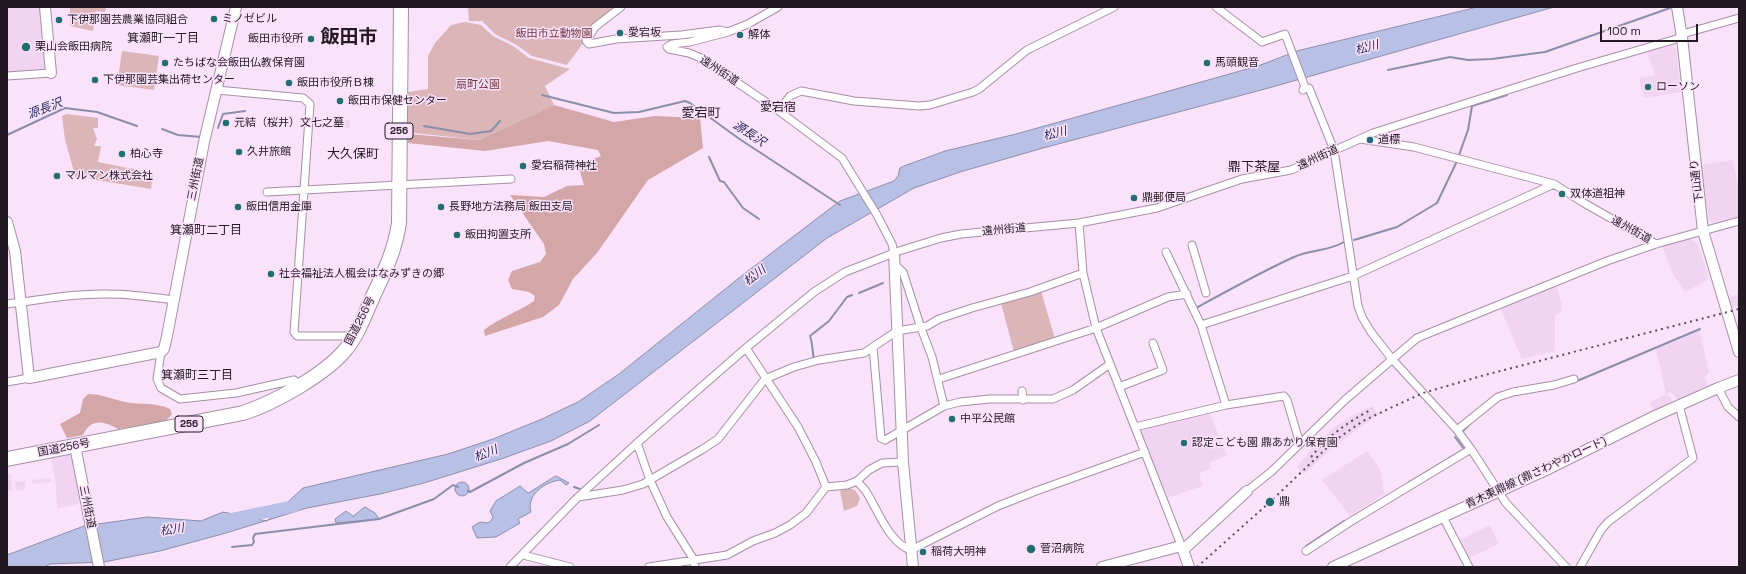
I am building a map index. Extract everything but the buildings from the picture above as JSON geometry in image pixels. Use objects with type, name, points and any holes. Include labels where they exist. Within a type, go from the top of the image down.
[{"type":"highway","name":"国道256号","points":[[7,459],[231,416],[260,406],[299,385],[330,365],[346,349],[356,332],[392,255],[399,223],[400,7]]},
{"type":"street","points":[[7,76],[51,73],[45,7]]},
{"type":"street","name":"三州街道","points":[[236,7],[201,156],[174,300],[156,379],[161,388],[180,399],[236,393],[294,380],[299,385]]},
{"type":"street","points":[[621,7],[595,27],[586,41],[589,44],[616,39],[681,35],[720,30],[728,32],[748,24],[778,7]]},
{"type":"street","points":[[779,111],[790,96],[801,91],[854,101],[919,106],[959,96],[979,89],[1027,50],[1114,7]]},
{"type":"street","points":[[1216,7],[1262,42],[1285,34],[1288,37],[1306,88],[1334,150],[1358,306],[1362,317],[1370,332],[1392,359],[1457,430],[1506,504],[1566,567]]},
{"type":"street","name":"下山通り","points":[[1677,7],[1682,37],[1703,231],[1739,352]]},
{"type":"street","points":[[1360,138],[1682,37],[1686,33],[1739,18]]},
{"type":"street","name":"遠州街道","points":[[728,32],[690,42],[672,44],[667,47],[669,49],[689,53],[701,58],[779,111],[842,158],[877,215],[892,244],[894,253],[941,238],[961,234],[1079,223],[1157,208],[1242,179],[1291,170],[1360,138],[1414,146],[1554,184],[1656,244]]},
{"type":"street","points":[[217,90],[307,100],[310,104],[311,110],[294,332],[297,336],[356,332]]},
{"type":"street","points":[[267,192],[511,179]]},
{"type":"street","points":[[1201,325],[1353,276],[1554,184]]},
{"type":"street","points":[[1102,567],[1182,548],[1272,471],[1345,400],[1418,338],[1527,295],[1607,261],[1656,244],[1739,221]]},
{"type":"street","points":[[7,222],[15,251],[29,378]]},
{"type":"street","points":[[1079,223],[1083,273],[1096,328],[1189,567]]},
{"type":"street","points":[[1192,244],[1206,293]]},
{"type":"street","points":[[1166,252],[1188,294],[1201,325],[1226,405]]},
{"type":"street","points":[[510,567],[578,497],[637,443],[746,348],[824,285],[845,272],[894,253],[901,430],[912,567]]},
{"type":"street","points":[[894,264],[903,272],[932,357],[944,406]]},
{"type":"street","points":[[578,497],[623,490],[643,484],[715,442],[766,379],[794,367],[819,360],[864,353],[898,331],[921,328],[939,319],[1030,292],[1083,273]]},
{"type":"street","points":[[7,304],[89,294],[136,295],[174,300]]},
{"type":"street","points":[[938,379],[1096,328],[1168,297],[1188,294]]},
{"type":"street","points":[[1119,387],[1163,370],[1153,343]]},
{"type":"street","points":[[873,347],[882,438],[884,440],[944,406],[960,402],[990,399],[1053,399],[1073,390],[1110,364]]},
{"type":"street","points":[[746,348],[798,427],[816,462],[826,488]]},
{"type":"street","points":[[7,382],[161,352]]},
{"type":"street","points":[[1457,430],[1498,397],[1513,392],[1554,386],[1574,379]]},
{"type":"street","name":"青木東鼎線 (鼎さわやかロード)","points":[[1332,567],[1349,564],[1443,517],[1499,492],[1679,406],[1739,380]]},
{"type":"street","points":[[1718,388],[1728,407],[1739,417]]},
{"type":"street","points":[[1022,391],[1024,400]]},
{"type":"street","points":[[1135,427],[1226,405],[1284,396],[1287,400],[1300,444]]},
{"type":"street","points":[[1580,567],[1601,530],[1608,522],[1693,458],[1679,406]]},
{"type":"street","points":[[637,443],[650,480],[667,517],[695,564]]},
{"type":"street","name":"三州街道","points":[[74,446],[99,567]]},
{"type":"street","points":[[1306,551],[1356,518],[1471,449]]},
{"type":"street","points":[[911,550],[998,506],[1145,452]]},
{"type":"street","points":[[649,567],[695,564],[727,554],[790,525],[806,513],[826,488],[857,482],[869,470],[882,463],[903,462]]},
{"type":"street","points":[[857,482],[866,492],[884,524],[896,540],[911,550]]},
{"type":"street","points":[[1443,517],[1469,567]]},
{"type":"street","points":[[523,555],[570,567]]},
{"type":"shaded area","name":"栗山会飯田病院","points":[[7,7],[41,7],[47,71],[7,74]]},
{"type":"shaded area","points":[[1672,45],[1676,48],[1681,92],[1644,98],[1639,78],[1655,75],[1647,52]]},
{"type":"shaded area","points":[[554,105],[614,122],[655,116],[700,118],[703,148],[648,180],[597,253],[573,279],[559,305],[543,317],[485,336],[484,330],[502,318],[534,301],[535,296],[529,292],[512,289],[508,280],[512,271],[540,262],[546,254],[544,244],[510,195],[544,197],[567,186],[584,185],[578,165],[601,156],[598,150],[548,141],[485,151],[408,143],[408,134],[479,140]]},
{"type":"shaded area","points":[[341,120],[350,120],[350,128],[341,127]]},
{"type":"shaded area","points":[[1733,160],[1739,191],[1739,216],[1713,223],[1709,220],[1701,165]]},
{"type":"shaded area","points":[[1689,238],[1698,244],[1709,279],[1685,292],[1673,274],[1662,246]]},
{"type":"shaded area","points":[[1556,285],[1562,305],[1561,312],[1555,315],[1555,351],[1522,359],[1500,307]]},
{"type":"shaded area","points":[[1739,294],[1739,306],[1732,307],[1729,298]]},
{"type":"shaded area","points":[[1700,331],[1709,373],[1705,376],[1708,385],[1678,400],[1671,392],[1666,394],[1656,349]]},
{"type":"shaded area","points":[[88,394],[131,403],[159,405],[170,409],[172,414],[166,421],[118,429],[108,424],[98,423],[90,426],[83,435],[67,438],[60,424],[80,413],[83,399]]},
{"type":"shaded area","points":[[1666,394],[1674,401],[1654,411],[1649,403]]},
{"type":"shaded area","points":[[1372,406],[1378,415],[1328,452],[1304,474],[1297,467],[1311,449],[1333,428],[1353,415]]},
{"type":"shaded area","name":"認定こども園 鼎あかり保育園","points":[[1209,411],[1227,456],[1209,462],[1211,468],[1199,473],[1203,486],[1167,498],[1140,430],[1142,428]]},
{"type":"shaded area","points":[[1367,451],[1380,469],[1384,494],[1350,516],[1322,480]]},
{"type":"shaded area","points":[[71,454],[81,503],[57,509],[56,486],[51,458]]},
{"type":"shaded area","points":[[7,474],[11,474],[12,491],[8,491]]},
{"type":"shaded area","points":[[51,478],[51,482],[32,484],[32,480]]},
{"type":"shaded area","points":[[25,481],[25,490],[16,491],[15,482]]},
{"type":"shaded area","points":[[1490,525],[1499,544],[1467,559],[1458,541]]},
{"type":"shaded area","points":[[539,564],[553,567],[517,567],[520,565]]},
{"type":"green space","points":[[70,7],[106,7],[105,12],[96,11],[93,31],[70,26]]},
{"type":"green space","name":"飯田市立動物園","points":[[468,7],[617,7],[598,20],[587,32],[583,43],[567,65],[532,56],[515,44],[495,34],[482,21],[469,21]]},
{"type":"green space","name":"扇町公園","points":[[465,22],[481,25],[493,36],[513,46],[529,58],[570,69],[545,86],[554,105],[479,140],[405,132],[405,109],[408,92],[428,89],[428,56],[435,43],[451,25]]},
{"type":"green space","points":[[122,51],[159,56],[154,90],[117,85]]},
{"type":"green space","points":[[67,114],[98,118],[98,128],[93,128],[97,139],[94,146],[101,146],[98,162],[153,173],[151,189],[90,179],[89,175],[76,179],[65,140],[62,116]]},
{"type":"green space","points":[[1041,291],[1055,339],[1014,352],[1001,303]]},
{"type":"green space","points":[[848,488],[855,490],[860,498],[857,506],[844,511],[840,491]]},
{"type":"water","points":[[1478,7],[1554,7],[1265,89],[1043,148],[960,172],[914,188],[827,238],[590,421],[551,441],[501,459],[424,483],[380,494],[307,508],[268,520],[303,488],[448,454],[493,439],[542,419],[578,402],[619,374],[744,274],[840,201],[894,181],[898,176],[900,168],[904,166],[945,151],[1016,134],[1258,66],[1297,51]]},
{"type":"water","points":[[556,476],[569,483],[566,485],[560,480],[548,483],[534,495],[531,500],[531,512],[518,519],[520,523],[496,537],[477,538],[472,527],[480,522],[487,523],[491,521],[493,517],[490,511],[496,501],[520,486],[528,493]]},
{"type":"water","points":[[462,482],[467,484],[469,489],[467,494],[462,496],[457,494],[455,489],[457,484]]},
{"type":"water","points":[[365,507],[375,513],[379,519],[336,523],[335,519],[346,511],[353,516]]},
{"type":"water","points":[[223,512],[266,521],[160,551],[104,562],[50,564],[45,567],[7,567],[7,555],[84,526],[147,517],[201,521]]},
{"type":"waterway","points":[[1388,70],[1450,57],[1468,60],[1492,59],[1545,52],[1670,8]]},
{"type":"waterway","name":"源長沢","points":[[542,95],[614,113],[639,112],[685,101],[840,205]]},
{"type":"waterway","points":[[1459,155],[1468,130],[1472,106],[1507,95]]},
{"type":"waterway","name":"源長沢","points":[[7,135],[65,108],[97,112],[137,126]]},
{"type":"waterway","name":"源長沢","points":[[218,128],[223,114],[245,111]]},
{"type":"waterway","name":"源長沢","points":[[424,126],[470,134],[491,131],[500,121]]},
{"type":"waterway","name":"源長沢","points":[[162,129],[178,135],[201,137]]},
{"type":"waterway","points":[[709,157],[720,181],[724,182],[743,208],[759,219]]},
{"type":"waterway","points":[[1354,240],[1397,227],[1437,203],[1457,161]]},
{"type":"waterway","points":[[1198,307],[1294,257],[1332,247],[1344,242]]},
{"type":"waterway","points":[[859,293],[883,283]]},
{"type":"waterway","points":[[813,359],[812,342],[810,336],[829,321],[847,297],[852,295]]},
{"type":"waterway","points":[[1577,381],[1700,329]]},
{"type":"waterway","points":[[1463,431],[1472,422]]},
{"type":"waterway","points":[[468,491],[470,492],[524,463],[568,444],[599,425]]},
{"type":"waterway","points":[[1408,483],[1464,449],[1455,437]]},
{"type":"waterway","points":[[232,547],[252,545],[255,534],[379,519],[434,499],[453,485],[458,487]]},
{"type":"waterway","points":[[574,487],[580,489]]},
{"type":"waterway","name":"松川","points":[[227,520],[295,506]]},
{"type":"waterway","points":[[1306,546],[1344,521]]},
{"type":"railway","points":[[1197,567],[1270,502],[1334,441],[1363,421],[1423,393],[1485,375],[1739,309]]},
{"type":"railway","points":[[1311,457],[1324,442],[1339,430],[1372,409]]},
{"type":"place","name":"ミノゼビル","points":[[214,19]]},
{"type":"place","name":"下伊那園芸農業協同組合","points":[[59,20]]},
{"type":"place","name":"愛宕坂","points":[[620,33]]},
{"type":"place","name":"解体","points":[[740,35]]},
{"type":"place","name":"飯田市役所","points":[[311,39]]},
{"type":"place","name":"栗山会飯田病院","points":[[26,47]]},
{"type":"place","name":"たちばな会飯田仏教保育園","points":[[165,63]]},
{"type":"place","name":"馬頭観音","points":[[1207,63]]},
{"type":"place","name":"下伊那園芸集出荷センター","points":[[95,80]]},
{"type":"place","name":"飯田市役所Ｂ棟","points":[[289,83]]},
{"type":"place","name":"ローソン","points":[[1648,87]]},
{"type":"place","name":"飯田市保健センター","points":[[340,101]]},
{"type":"place","name":"元結（桜井）文七之墓","points":[[226,123]]},
{"type":"place","name":"道標","points":[[1370,140]]},
{"type":"place","name":"久井旅館","points":[[239,152]]},
{"type":"place","name":"柏心寺","points":[[122,154]]},
{"type":"place","name":"愛宕稲荷神社","points":[[523,166]]},
{"type":"place","name":"マルマン株式会社","points":[[57,176]]},
{"type":"place","name":"双体道祖神","points":[[1562,194]]},
{"type":"place","name":"鼎郵便局","points":[[1134,198]]},
{"type":"place","name":"飯田信用金庫","points":[[238,207]]},
{"type":"place","name":"長野地方法務局 飯田支局","points":[[441,207]]},
{"type":"place","name":"飯田拘置支所","points":[[457,235]]},
{"type":"place","name":"社会福祉法人楓会はなみずきの郷","points":[[271,274]]},
{"type":"place","name":"中平公民館","points":[[952,419]]},
{"type":"place","name":"認定こども園 鼎あかり保育園","points":[[1184,443]]},
{"type":"place","name":"鼎","points":[[1270,502]]},
{"type":"place","name":"菅沼病院","points":[[1031,549]]},
{"type":"place","name":"稲荷大明神","points":[[923,552]]},
{"type":"district","name":"飯田市","points":[[349,38]]},
{"type":"district","name":"箕瀬町一丁目","points":[[163,39]]},
{"type":"district","name":"愛宕宿","points":[[778,108]]},
{"type":"district","name":"愛宕町","points":[[701,113]]},
{"type":"district","name":"大久保町","points":[[353,154]]},
{"type":"district","name":"鼎下茶屋","points":[[1254,167]]},
{"type":"district","name":"箕瀬町二丁目","points":[[206,231]]},
{"type":"district","name":"箕瀬町三丁目","points":[[197,376]]}]
